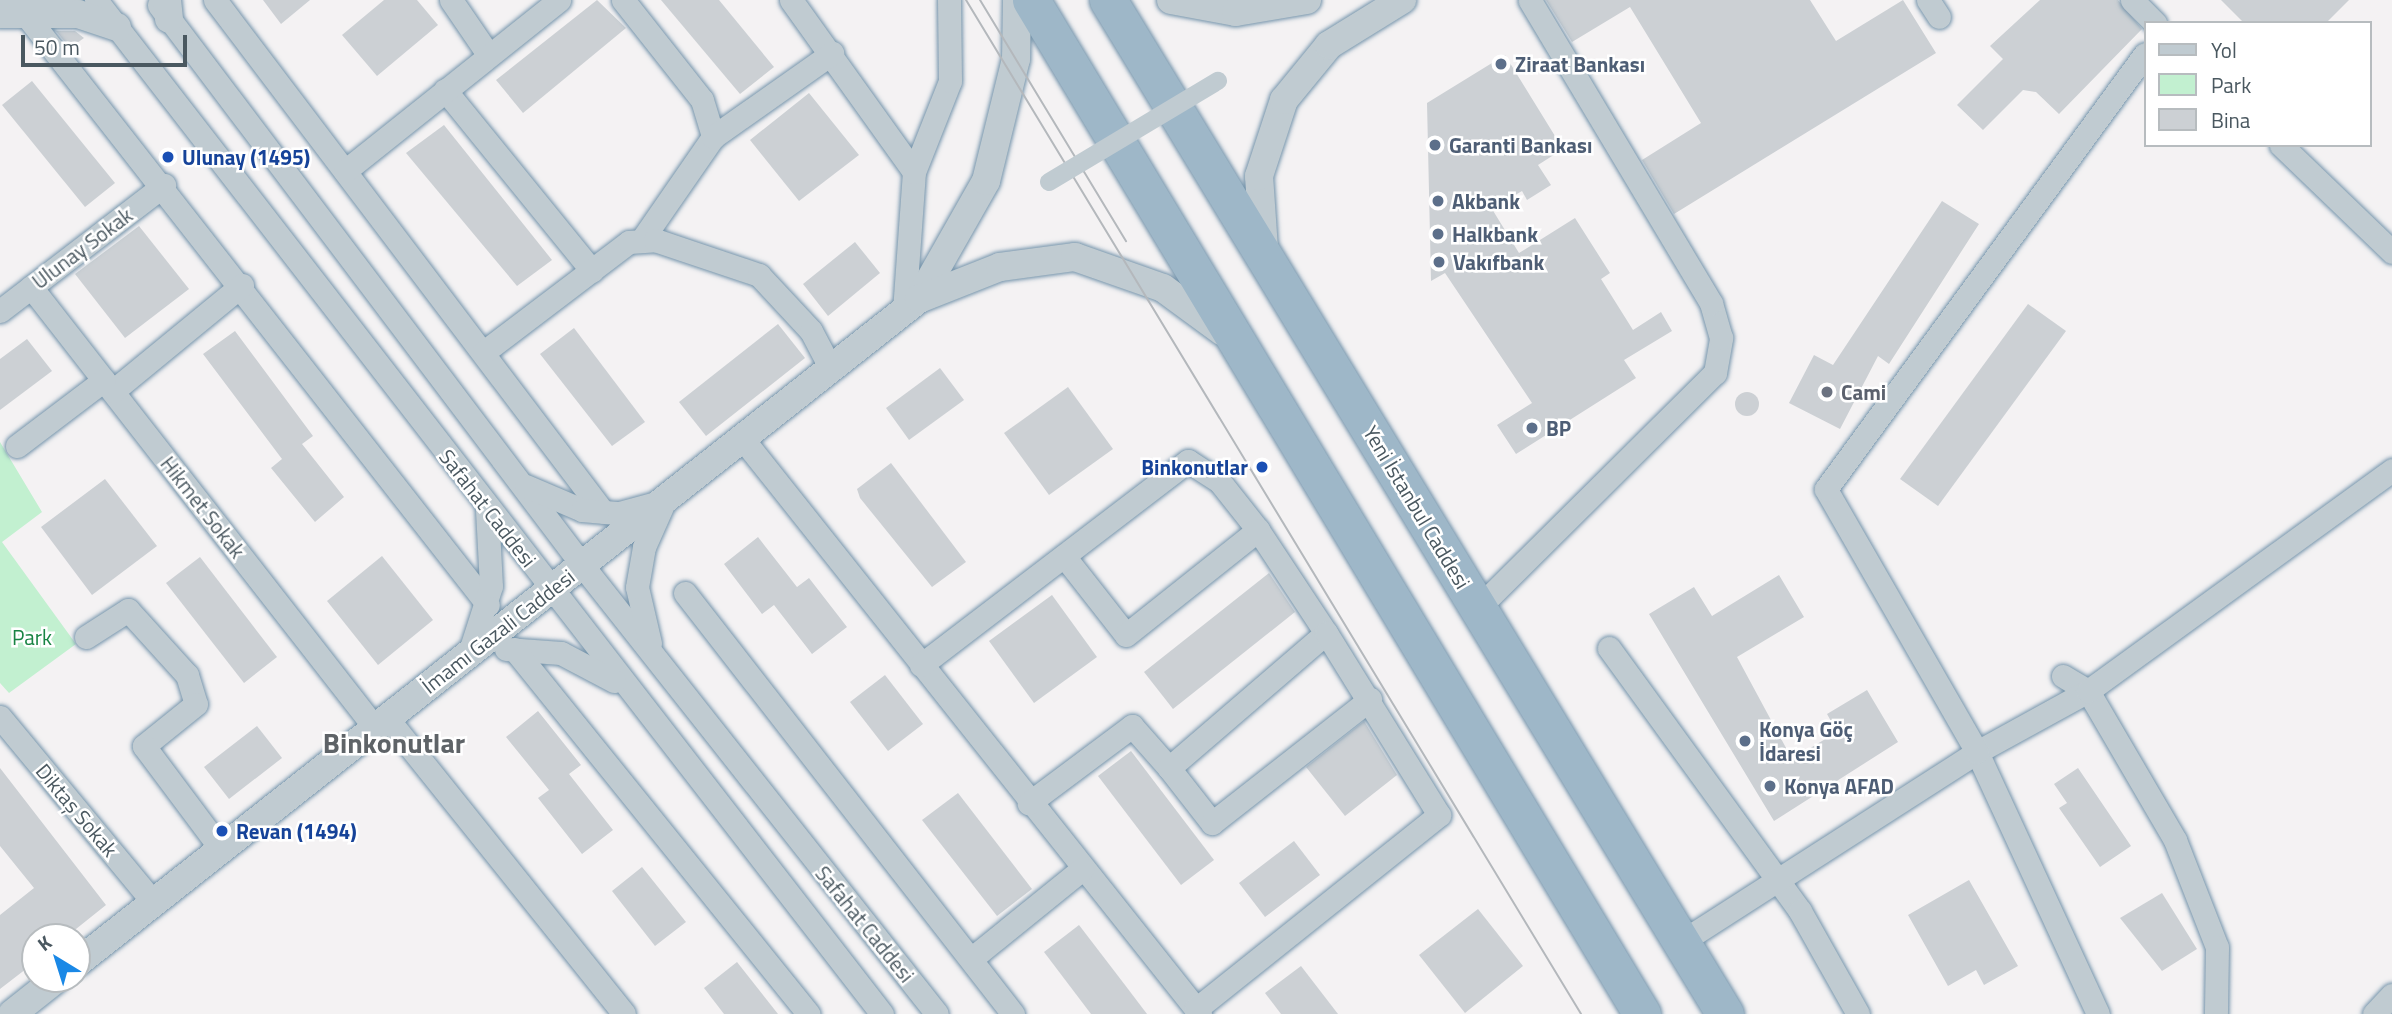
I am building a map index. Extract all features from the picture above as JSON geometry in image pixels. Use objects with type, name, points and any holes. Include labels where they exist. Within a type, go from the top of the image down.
[{"type":"highway","points":[[1031,0],[1235,343],[1642,1014]]},
{"type":"highway","name":"Yeni İstanbul Caddesi","points":[[1108,0],[1725,1014]]},
{"type":"street","name":"Safahat Caddesi","points":[[96,0],[632,695],[882,1014]]},
{"type":"street","points":[[215,0],[603,512]]},
{"type":"street","points":[[451,0],[488,54]]},
{"type":"street","points":[[345,171],[488,54],[559,0]]},
{"type":"street","points":[[623,0],[702,100],[713,137]]},
{"type":"street","points":[[791,0],[832,53],[914,172]]},
{"type":"street","points":[[911,305],[914,172],[950,81],[949,0]]},
{"type":"street","points":[[911,305],[986,181],[1016,59],[1017,0]]},
{"type":"street","points":[[1171,0],[1236,12],[1307,0]]},
{"type":"street","points":[[1267,262],[1259,176],[1284,100],[1329,45],[1402,0]]},
{"type":"street","points":[[1478,608],[1715,373],[1721,338],[1711,303],[1530,0]]},
{"type":"street","points":[[2132,0],[2153,21]]},
{"type":"street","name":"Safahat Caddesi","points":[[164,6],[582,565],[937,1014]]},
{"type":"street","points":[[10,10],[78,14],[117,27]]},
{"type":"street","points":[[10,10],[164,185],[488,605]]},
{"type":"street","points":[[641,241],[713,137],[832,53]]},
{"type":"street","points":[[2098,1014],[1977,752],[1826,488],[2144,55]]},
{"type":"street","points":[[1049,182],[1218,81]]},
{"type":"street","points":[[445,90],[592,271]]},
{"type":"street","points":[[2283,147],[2392,252]]},
{"type":"street","name":"Ulunay Sokak","points":[[0,311],[164,185]]},
{"type":"street","points":[[484,352],[629,242],[655,240],[760,275],[811,331],[831,369]]},
{"type":"street","points":[[911,305],[1000,267],[1075,257],[1163,288],[1235,343]]},
{"type":"street","points":[[17,446],[108,385],[242,285]]},
{"type":"street","name":"Hikmet Sokak","points":[[31,288],[381,723],[624,1014]]},
{"type":"street","name":"İmamı Gazali Caddesi","points":[[91,951],[911,305]]},
{"type":"street","points":[[742,438],[1029,803],[1198,1011],[1439,815],[1370,699],[1258,530],[1220,482],[1188,461],[921,665]]},
{"type":"street","points":[[1681,942],[1977,752],[2088,691],[2392,470]]},
{"type":"street","points":[[518,481],[563,504],[603,512],[639,510],[665,499]]},
{"type":"street","points":[[660,666],[644,630],[637,587],[645,547],[665,499]]},
{"type":"street","points":[[486,504],[493,549],[488,605],[468,654],[514,649],[561,653],[632,695]]},
{"type":"street","points":[[1063,556],[1126,635],[1258,530]]},
{"type":"street","points":[[685,593],[1013,1014]]},
{"type":"street","points":[[86,637],[128,610],[187,675],[196,704],[144,746],[221,849]]},
{"type":"street","points":[[1169,768],[1326,633]]},
{"type":"street","points":[[1609,648],[1773,883],[1800,911],[1858,1014]]},
{"type":"street","points":[[514,649],[809,1014]]},
{"type":"street","points":[[2063,676],[2088,691],[2175,840],[2217,947],[2216,1014]]},
{"type":"street","points":[[1029,803],[1132,726],[1212,823],[1370,699]]},
{"type":"street","name":"Diktaş Sokak","points":[[0,717],[153,902]]},
{"type":"street","points":[[971,959],[1082,869]]},
{"type":"street","points":[[12,1014],[38,993]]},
{"type":"street","points":[[2374,1014],[2392,995]]},
{"type":"green space","name":"Park","points":[[0,442],[42,512],[2,542],[76,644],[9,693],[0,683]]},
{"type":"building","points":[[263,0],[310,0],[281,24]]},
{"type":"building","points":[[384,0],[417,0],[438,25],[377,76],[342,35]]},
{"type":"building","points":[[597,0],[626,28],[523,113],[496,80]]},
{"type":"building","points":[[661,0],[719,0],[774,67],[740,94]]},
{"type":"building","points":[[1546,0],[1810,0],[1836,41],[1903,0],[1936,53],[1674,214],[1642,160],[1701,123],[1630,7],[1572,42]]},
{"type":"building","points":[[2040,0],[2118,0],[2142,29],[2059,114],[2036,92],[2023,90],[1983,130],[1957,105],[2003,59],[1990,46]]},
{"type":"building","points":[[2221,0],[2349,0],[2328,21],[2242,21]]},
{"type":"building","points":[[56,31],[75,31],[84,38],[70,48]]},
{"type":"building","points":[[1505,55],[1563,149],[1538,165],[1551,185],[1527,200],[1522,191],[1492,209],[1519,253],[1575,218],[1610,273],[1601,279],[1633,330],[1661,312],[1672,331],[1624,360],[1636,378],[1516,454],[1497,425],[1532,403],[1445,273],[1431,281],[1427,103]]},
{"type":"building","points":[[32,81],[115,183],[85,207],[2,105]]},
{"type":"building","points":[[809,93],[859,155],[799,201],[750,140]]},
{"type":"building","points":[[444,125],[552,260],[517,286],[406,153]]},
{"type":"building","points":[[1942,201],[1979,224],[1889,364],[1878,356],[1840,429],[1789,403],[1814,355],[1833,365]]},
{"type":"building","points":[[139,226],[189,289],[125,338],[75,274]]},
{"type":"building","points":[[855,242],[880,273],[828,316],[803,284]]},
{"type":"building","points":[[2028,304],[2066,331],[1938,506],[1900,479]]},
{"type":"building","points":[[778,324],[805,358],[706,436],[679,402]]},
{"type":"building","points":[[574,328],[645,422],[612,446],[540,354]]},
{"type":"building","points":[[235,331],[313,436],[302,444],[344,497],[315,522],[271,468],[282,459],[203,354]]},
{"type":"building","points":[[27,339],[52,371],[0,410],[0,359]]},
{"type":"building","points":[[940,368],[964,400],[909,440],[886,408]]},
{"type":"building","points":[[1068,387],[1113,449],[1049,495],[1004,433]]},
{"type":"building","points":[[1747,392],[1758,399],[1759,404],[1752,415],[1747,416],[1736,409],[1735,404],[1742,393]]},
{"type":"building","points":[[891,463],[966,562],[932,587],[860,498],[857,489]]},
{"type":"building","points":[[105,479],[157,546],[92,595],[41,527]]},
{"type":"building","points":[[758,537],[797,587],[809,578],[847,627],[812,654],[774,605],[762,614],[724,564]]},
{"type":"building","points":[[382,556],[433,620],[378,665],[327,601]]},
{"type":"building","points":[[200,557],[277,657],[244,683],[166,583]]},
{"type":"building","points":[[1269,573],[1295,612],[1173,709],[1144,672]]},
{"type":"building","points":[[1779,575],[1804,617],[1737,657],[1792,759],[1837,732],[1827,714],[1867,690],[1898,742],[1774,821],[1649,614],[1694,587],[1712,616]]},
{"type":"building","points":[[1052,595],[1097,657],[1034,703],[989,641]]},
{"type":"building","points":[[885,675],[923,724],[888,751],[850,702]]},
{"type":"building","points":[[538,711],[581,765],[569,774],[613,830],[582,854],[538,798],[549,790],[506,737]]},
{"type":"building","points":[[1364,721],[1397,775],[1345,816],[1306,767]]},
{"type":"building","points":[[257,726],[282,758],[229,799],[204,767]]},
{"type":"building","points":[[1131,751],[1214,860],[1181,885],[1098,776]]},
{"type":"building","points":[[0,768],[106,905],[84,923],[21,923],[21,973],[0,989],[0,915],[34,888],[0,846]]},
{"type":"building","points":[[2078,768],[2131,846],[2100,867],[2059,808],[2067,803],[2054,784]]},
{"type":"building","points":[[958,793],[1032,889],[997,916],[922,820]]},
{"type":"building","points":[[1294,841],[1320,875],[1265,917],[1239,883]]},
{"type":"building","points":[[642,867],[686,922],[655,946],[612,891]]},
{"type":"building","points":[[1969,880],[2018,966],[1984,985],[1976,970],[1948,986],[1908,915]]},
{"type":"building","points":[[2162,893],[2197,949],[2162,971],[2120,918]]},
{"type":"building","points":[[1478,909],[1523,966],[1465,1013],[1419,955]]},
{"type":"building","points":[[1079,925],[1147,1014],[1091,1014],[1044,952]]},
{"type":"building","points":[[737,962],[778,1014],[724,1014],[704,988]]},
{"type":"building","points":[[1301,966],[1338,1014],[1281,1014],[1265,993]]},
{"type":"tram line","points":[[966,0],[1581,1014]]},
{"type":"tram line","points":[[980,0],[1126,241]]},
{"type":"place","name":"Ziraat Bankası","points":[[1501,64]]},
{"type":"place","name":"Garanti Bankası","points":[[1435,145]]},
{"type":"place","name":"Ulunay (1495)","points":[[168,157]]},
{"type":"place","name":"Akbank","points":[[1438,201]]},
{"type":"place","name":"Halkbank","points":[[1438,234]]},
{"type":"place","name":"Vakıfbank","points":[[1439,262]]},
{"type":"place","name":"Cami","points":[[1827,392]]},
{"type":"place","name":"BP","points":[[1532,428]]},
{"type":"place","name":"Binkonutlar","points":[[1262,467]]},
{"type":"place","name":"Konya Göç İdaresi","points":[[1745,741]]},
{"type":"place","name":"Konya AFAD","points":[[1770,786]]},
{"type":"place","name":"Revan (1494)","points":[[222,831]]},
{"type":"district","name":"Binkonutlar","points":[[394,743]]}]
